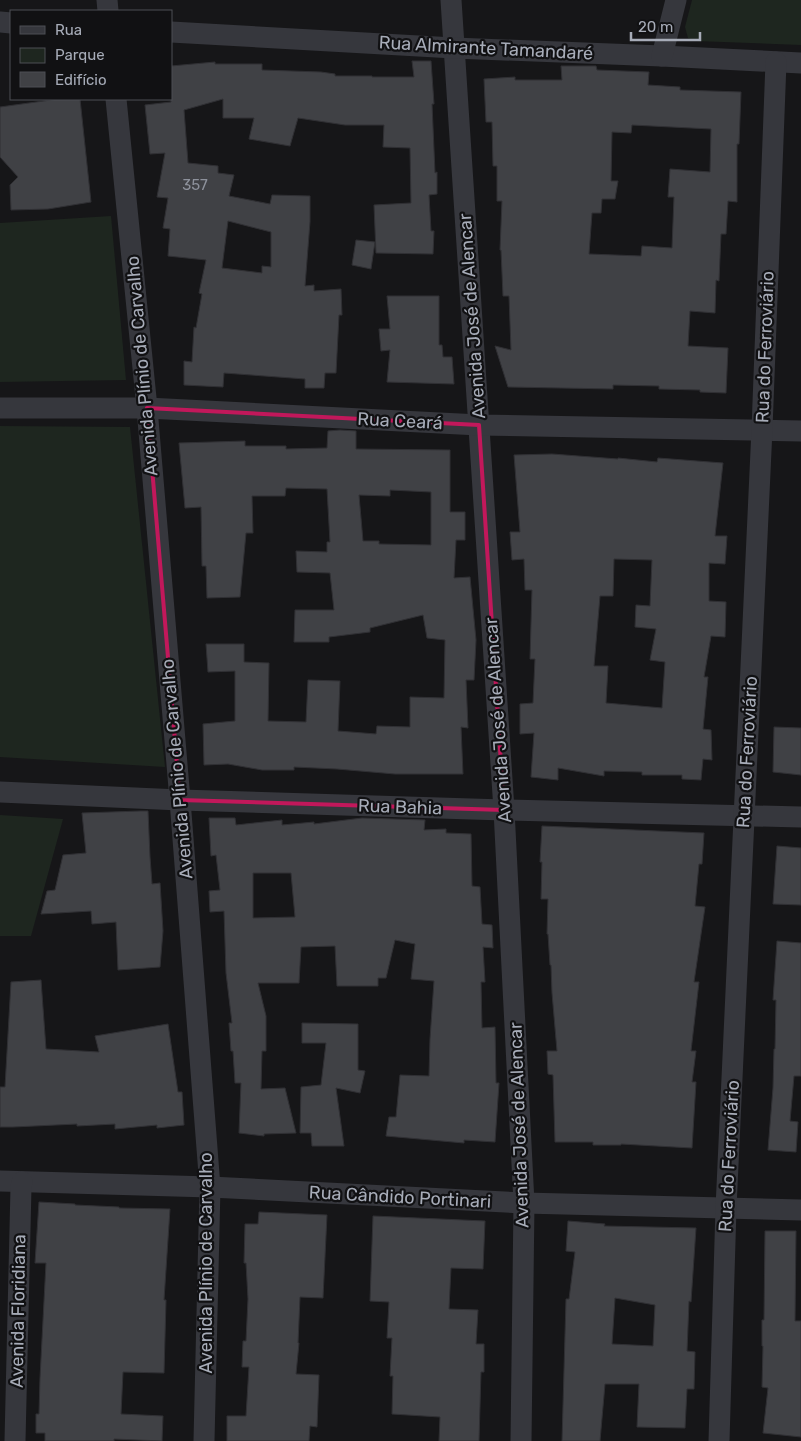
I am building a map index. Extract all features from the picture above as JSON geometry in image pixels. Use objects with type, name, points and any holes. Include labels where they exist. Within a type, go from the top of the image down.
[{"type":"street","name":"Avenida José de Alencar","points":[[451,0],[504,810],[524,1203],[521,1441]]},
{"type":"street","points":[[662,56],[676,0]]},
{"type":"street","name":"Rua Almirante Tamandaré","points":[[172,32],[454,48],[662,56],[801,64]]},
{"type":"street","name":"Rua do Ferroviário","points":[[719,1441],[726,1208],[762,430],[776,62]]},
{"type":"street","name":"Avenida Plínio de Carvalho","points":[[116,100],[147,408],[210,1187],[204,1441]]},
{"type":"street","name":"Rua Ceará","points":[[0,408],[147,408],[479,425],[801,431]]},
{"type":"street","name":"Rua Bahia","points":[[0,792],[180,800],[801,817]]},
{"type":"street","name":"Rua Cândido Portinari","points":[[0,1181],[210,1187],[524,1203],[801,1210]]},
{"type":"street","name":"Avenida Floridiana","points":[[15,1441],[22,1182]]},
{"type":"highlighted area","points":[[147,408],[479,425],[504,810],[180,800]]},
{"type":"green space","points":[[692,0],[801,0],[801,45],[696,41],[688,38],[685,27]]},
{"type":"green space","points":[[111,216],[126,380],[0,382],[0,223]]},
{"type":"green space","points":[[0,426],[130,427],[165,767],[0,757]]},
{"type":"green space","points":[[0,815],[63,819],[31,936],[0,936]]},
{"type":"building","points":[[412,61],[431,61],[435,173],[437,172],[437,194],[429,195],[431,231],[434,231],[433,254],[376,253],[374,205],[411,203],[410,148],[383,147],[384,125],[345,125],[298,118],[290,146],[249,139],[254,118],[223,118],[223,99],[184,110],[188,163],[218,166],[218,173],[234,175],[229,196],[270,204],[272,195],[310,196],[305,286],[314,285],[314,291],[341,289],[342,315],[339,315],[336,373],[325,373],[324,388],[305,388],[305,379],[224,373],[223,387],[184,385],[184,361],[192,362],[194,327],[196,328],[202,294],[199,293],[206,260],[168,256],[170,229],[163,228],[168,198],[157,197],[165,153],[150,154],[145,105],[171,102],[172,66],[215,62],[215,64],[262,64],[262,70],[321,72],[335,74],[335,76],[414,77]],"holes":[[[228,221],[271,232],[271,267],[262,266],[262,273],[222,268]]]},
{"type":"building","points":[[561,66],[596,66],[597,70],[649,72],[648,85],[680,87],[680,90],[741,92],[739,144],[737,144],[737,202],[728,201],[726,234],[721,234],[719,281],[716,280],[715,313],[690,311],[688,346],[728,348],[726,393],[659,389],[659,386],[613,385],[613,389],[508,387],[495,346],[511,350],[509,296],[503,296],[500,250],[502,201],[497,201],[497,166],[493,166],[492,122],[486,122],[484,79],[515,77],[515,80],[562,80]],"holes":[[[632,125],[711,129],[710,172],[670,169],[668,197],[674,197],[672,248],[642,246],[641,256],[589,254],[592,213],[601,213],[602,199],[615,199],[618,181],[611,181],[612,132],[631,133]]]},
{"type":"building","points":[[51,100],[80,100],[91,202],[48,209],[11,210],[10,185],[18,177],[0,157],[0,107]]},
{"type":"building","points":[[356,240],[375,242],[371,269],[352,265]]},
{"type":"building","points":[[387,296],[439,296],[439,345],[442,345],[443,357],[452,357],[454,384],[387,382],[390,350],[381,351],[379,329],[390,329]]},
{"type":"building","points":[[328,431],[356,431],[356,449],[450,450],[450,512],[465,512],[465,540],[456,540],[454,578],[470,577],[476,640],[474,680],[466,680],[468,728],[461,727],[463,774],[395,774],[294,767],[294,770],[262,770],[228,764],[204,765],[203,724],[235,721],[235,671],[208,672],[206,644],[244,644],[244,662],[269,663],[268,721],[306,722],[308,680],[340,681],[338,731],[376,734],[377,726],[410,727],[410,697],[444,698],[445,640],[427,638],[423,615],[370,628],[370,632],[329,637],[329,642],[294,642],[295,610],[334,610],[330,573],[297,572],[296,551],[327,552],[327,542],[330,542],[327,489],[286,488],[285,496],[252,496],[253,533],[246,533],[240,597],[207,598],[206,566],[202,566],[201,507],[185,508],[179,443],[245,441],[245,446],[286,446],[286,449],[327,448]],"holes":[[[390,490],[431,492],[431,545],[379,544],[379,541],[363,541],[359,495],[390,496]]]},
{"type":"building","points":[[552,454],[657,462],[658,458],[723,463],[715,536],[727,536],[725,564],[709,563],[709,601],[726,602],[725,637],[711,636],[704,677],[708,677],[703,729],[711,730],[712,760],[703,759],[701,780],[682,779],[682,775],[642,775],[642,772],[604,771],[604,776],[558,768],[558,780],[531,777],[534,733],[520,734],[520,704],[533,703],[535,659],[530,659],[532,590],[525,590],[524,559],[512,560],[510,532],[520,532],[514,455]],"holes":[[[614,559],[652,560],[650,606],[636,605],[635,627],[656,629],[650,660],[665,662],[662,708],[606,703],[608,666],[594,666],[600,596],[613,596]]]},
{"type":"building","points":[[774,727],[801,728],[801,775],[773,772]]},
{"type":"building","points":[[148,811],[152,884],[160,883],[163,931],[160,967],[118,970],[116,922],[92,924],[91,911],[41,914],[47,891],[55,890],[63,855],[86,853],[82,813]]},
{"type":"building","points":[[209,818],[235,818],[236,825],[282,820],[282,825],[314,822],[314,824],[362,818],[425,820],[424,830],[446,829],[446,833],[471,834],[472,886],[480,887],[482,924],[492,925],[493,948],[483,947],[485,982],[481,982],[482,1028],[495,1027],[496,1083],[499,1083],[495,1142],[464,1140],[464,1143],[386,1136],[389,1117],[396,1117],[400,1075],[429,1076],[434,981],[411,979],[415,944],[395,940],[386,978],[378,978],[378,986],[337,986],[335,946],[301,947],[299,983],[258,983],[266,1016],[266,1051],[262,1051],[261,1089],[285,1088],[296,1133],[264,1134],[264,1136],[239,1133],[241,1083],[235,1083],[233,1051],[231,1051],[229,1023],[232,1023],[226,973],[224,911],[210,912],[209,891],[220,890],[216,855],[211,856]],"holes":[[[253,873],[291,873],[295,917],[253,918]]]},
{"type":"building","points":[[542,826],[704,833],[702,864],[699,864],[695,906],[705,907],[694,982],[699,982],[691,1051],[696,1051],[692,1082],[696,1082],[692,1148],[621,1144],[593,1145],[593,1142],[555,1142],[553,1075],[548,1074],[547,1051],[557,1051],[547,934],[548,899],[541,899],[542,862],[540,862]]},
{"type":"building","points":[[777,846],[801,848],[801,905],[773,904]]},
{"type":"building","points":[[777,941],[801,943],[801,1076],[794,1076],[790,1121],[798,1122],[796,1152],[768,1150],[775,1049],[776,1000],[773,1000]]},
{"type":"building","points":[[41,980],[46,1049],[99,1052],[95,1036],[168,1024],[178,1092],[182,1092],[184,1125],[157,1128],[157,1125],[115,1129],[115,1124],[0,1127],[0,1087],[5,1087],[11,982]]},
{"type":"building","points":[[302,1023],[358,1024],[358,1070],[365,1071],[360,1093],[336,1088],[344,1146],[312,1146],[311,1133],[300,1133],[301,1087],[321,1085],[326,1043],[302,1043]]},
{"type":"building","points":[[39,1202],[119,1208],[170,1209],[164,1300],[166,1300],[164,1373],[123,1372],[121,1414],[163,1416],[162,1441],[114,1439],[114,1441],[45,1441],[45,1433],[36,1433],[36,1414],[39,1414],[46,1263],[35,1263]]},
{"type":"building","points":[[259,1212],[327,1215],[323,1298],[300,1297],[296,1374],[319,1375],[317,1427],[310,1426],[309,1441],[227,1441],[227,1416],[246,1416],[249,1367],[242,1367],[243,1341],[246,1341],[248,1299],[246,1263],[244,1263],[245,1224],[258,1224]]},
{"type":"building","points":[[373,1216],[485,1221],[483,1269],[451,1268],[449,1309],[478,1310],[476,1344],[484,1344],[484,1372],[481,1372],[479,1441],[439,1441],[440,1417],[392,1414],[393,1376],[390,1376],[392,1338],[387,1338],[389,1302],[370,1301]]},
{"type":"building","points":[[568,1221],[605,1224],[604,1226],[696,1228],[691,1302],[689,1301],[687,1351],[695,1352],[694,1389],[687,1389],[685,1428],[637,1427],[639,1384],[605,1384],[600,1441],[562,1441],[566,1299],[569,1299],[575,1252],[566,1251]],"holes":[[[615,1298],[655,1305],[653,1346],[612,1344]]]},
{"type":"building","points":[[765,1231],[796,1231],[795,1321],[801,1321],[801,1437],[763,1433],[768,1388],[762,1387]]}]
